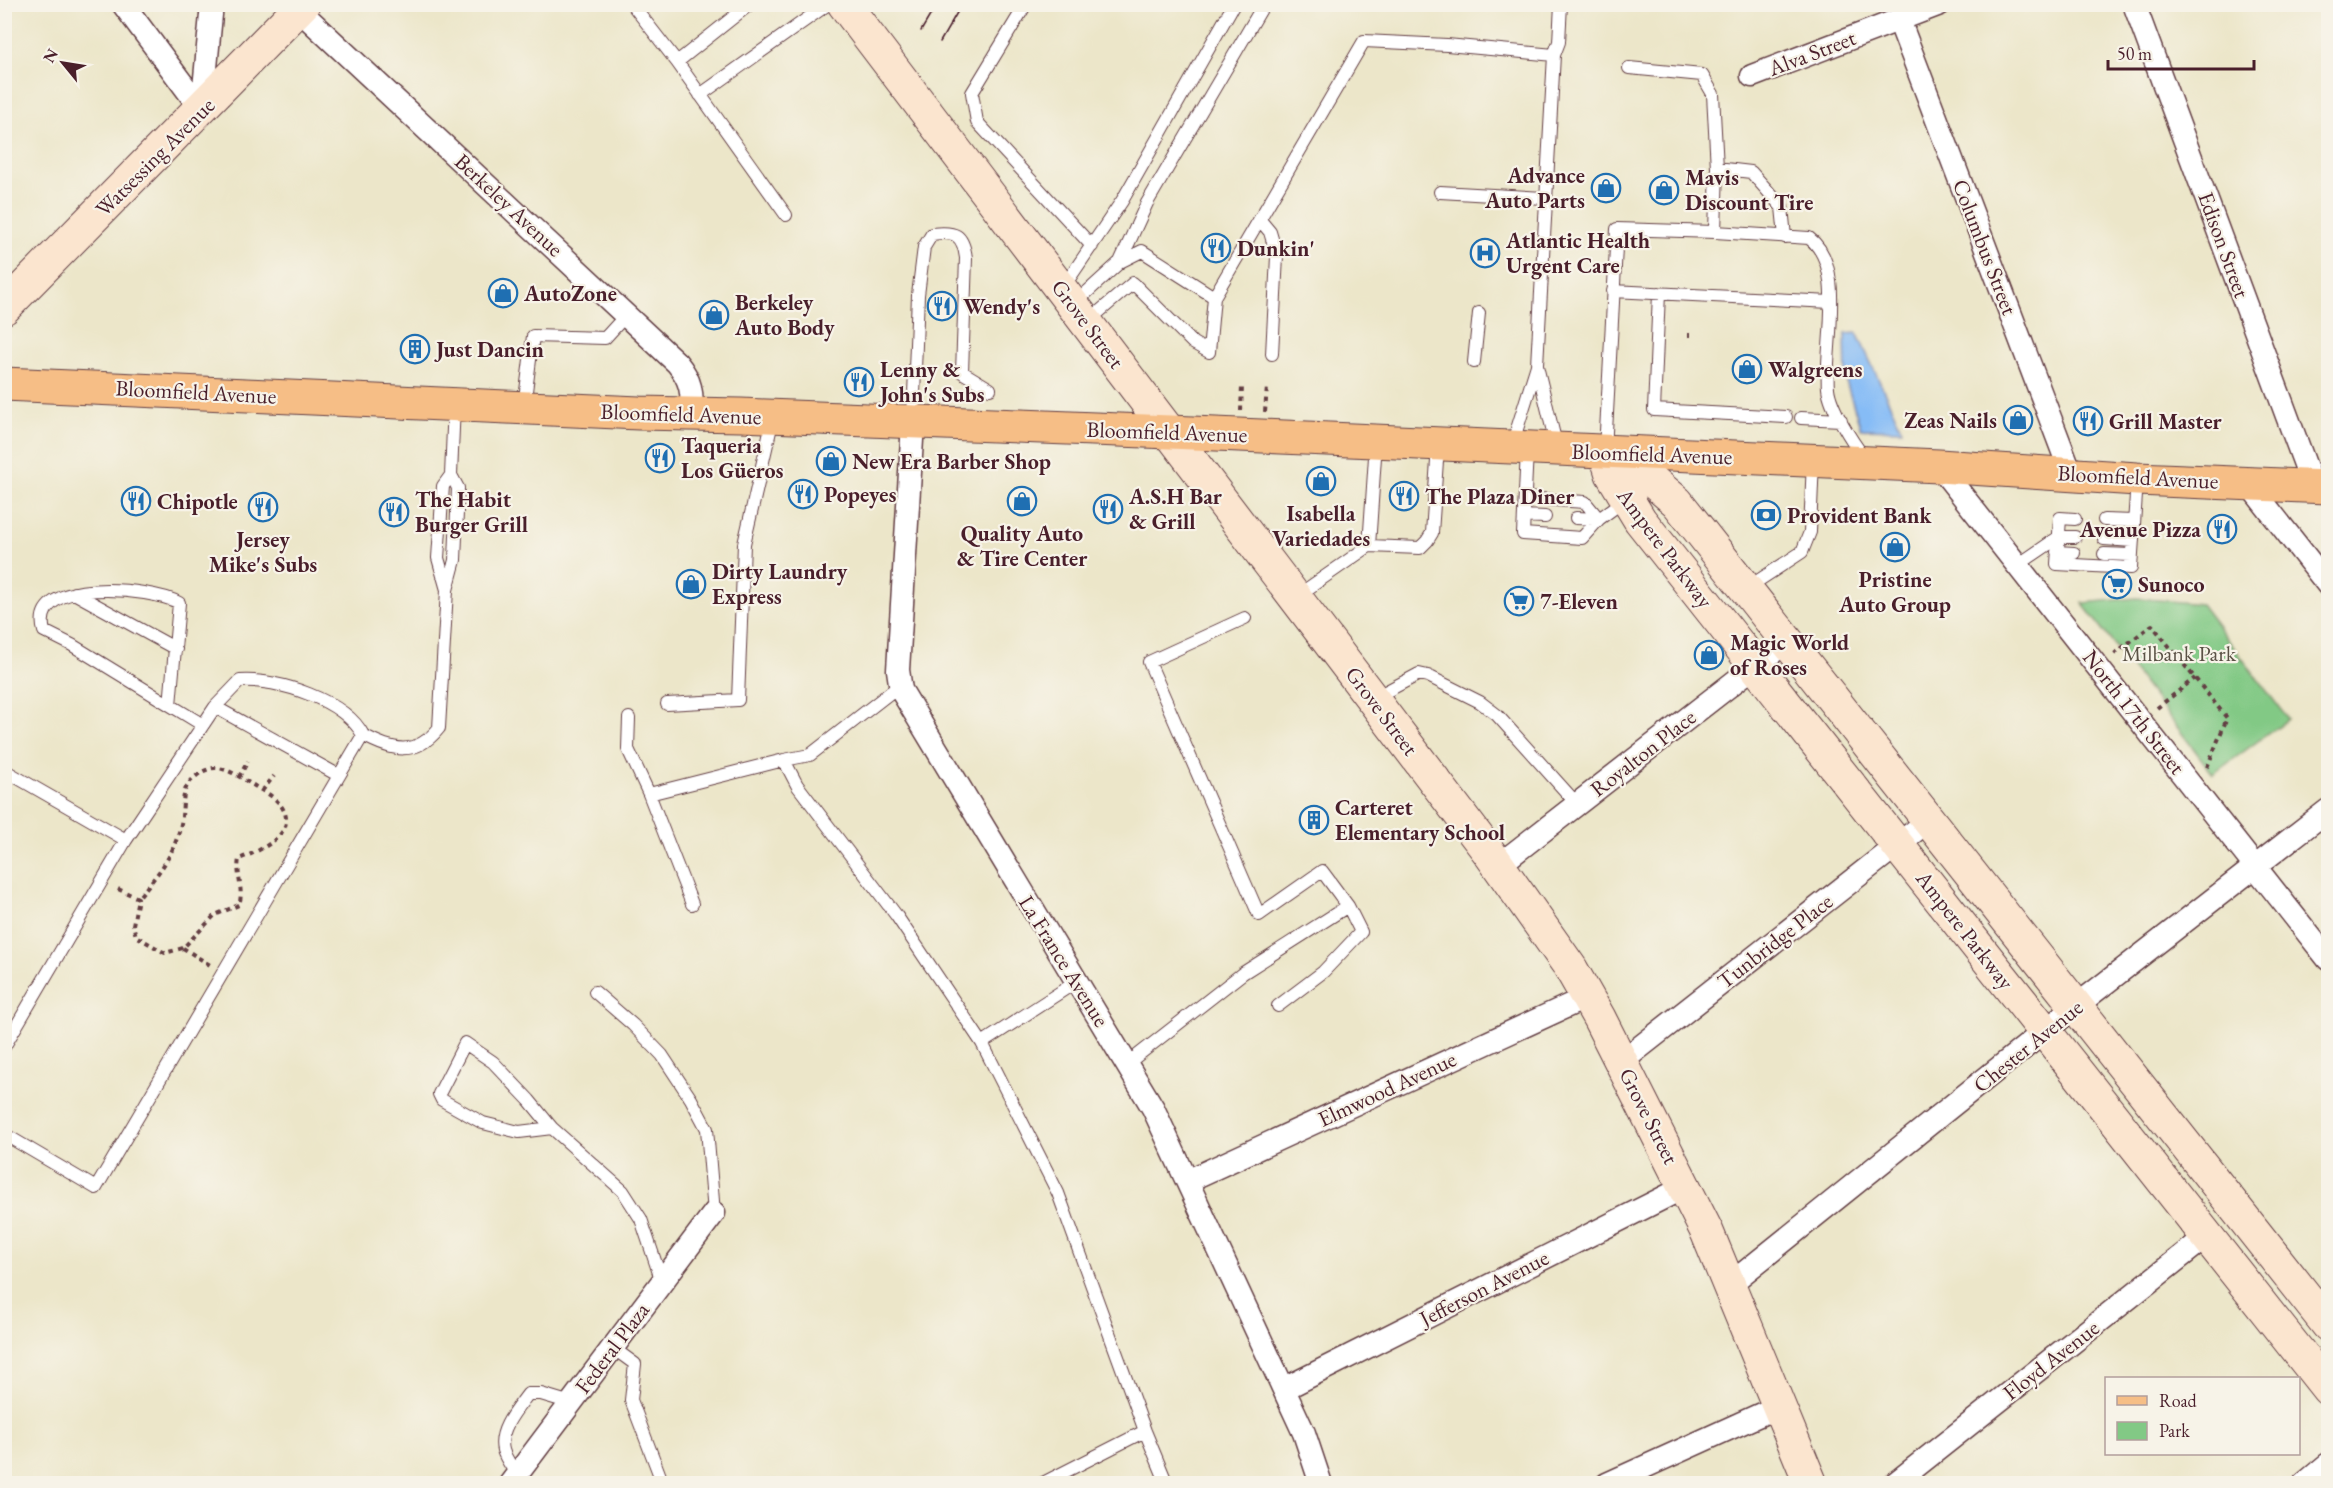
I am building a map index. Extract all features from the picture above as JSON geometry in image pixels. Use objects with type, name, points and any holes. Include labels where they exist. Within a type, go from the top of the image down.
[{"type":"main road","name":"Bloomfield Avenue","points":[[4,384],[1813,460],[2071,473],[2137,479],[2321,486]]},
{"type":"street","points":[[123,4],[202,110]]},
{"type":"street","points":[[202,110],[212,4]]},
{"type":"street","name":"Grove Street","points":[[844,4],[1499,865],[1570,967],[1707,1232],[1811,1484]]},
{"type":"street","name":"Alva Street","points":[[1752,76],[1940,4]]},
{"type":"street","name":"Edison Street","points":[[2134,4],[2321,486]]},
{"type":"street","name":"Watsessing Avenue","points":[[4,308],[202,110],[301,7]]},
{"type":"street","name":"Berkeley Avenue","points":[[301,7],[677,363],[692,386],[691,414]]},
{"type":"street","name":"Columbus Street","points":[[1899,20],[2071,473]]},
{"type":"street","name":"La France Avenue","points":[[913,423],[898,670],[900,685],[907,701],[1076,982],[1128,1063],[1153,1108],[1304,1433],[1321,1484]]},
{"type":"street","name":"Ampere Parkway","points":[[1605,452],[1612,474],[1640,520],[2328,1389]]},
{"type":"street","name":"Ampere Parkway","points":[[1605,452],[1643,473],[1677,502],[2328,1325]]},
{"type":"street","name":"North 17th Street","points":[[1939,466],[2328,959]]},
{"type":"street","points":[[2248,483],[2328,585]]},
{"type":"street","name":"Royalton Place","points":[[1499,865],[1787,641]]},
{"type":"street","name":"Chester Avenue","points":[[1729,1286],[2076,1006],[2328,810]]},
{"type":"street","name":"Tunbridge Place","points":[[1621,1062],[1929,820]]},
{"type":"street","name":"Elmwood Avenue","points":[[1187,1181],[1587,997]]},
{"type":"street","name":"Jefferson Avenue","points":[[1284,1389],[1685,1187]]},
{"type":"street","name":"Federal Plaza","points":[[513,1479],[714,1213]]},
{"type":"street","name":"Floyd Avenue","points":[[1894,1484],[2207,1236]]},
{"type":"street","points":[[1607,1484],[1779,1406]]},
{"type":"street","points":[[2304,1484],[2328,1464]]},
{"type":"lane","points":[[632,4],[677,62],[786,215]]},
{"type":"lane","points":[[677,62],[750,4]]},
{"type":"lane","points":[[700,95],[828,4]]},
{"type":"lane","points":[[1026,4],[972,93],[977,123],[1092,246]]},
{"type":"lane","points":[[1074,306],[1092,246],[1122,201],[1234,4]]},
{"type":"lane","points":[[1120,262],[1147,203],[1264,4]]},
{"type":"lane","points":[[1561,4],[1559,42],[1554,55],[1532,449],[1525,498],[1523,534],[1582,538],[1599,519],[1626,499]]},
{"type":"lane","points":[[1074,306],[1133,283],[1193,343],[1209,352],[1214,297],[1364,41],[1447,45],[1554,55]]},
{"type":"lane","points":[[1629,68],[1702,75],[1713,94],[1717,168],[1714,232]]},
{"type":"lane","points":[[1717,168],[1750,172],[1782,207],[1785,237]]},
{"type":"lane","points":[[1440,192],[1545,198]]},
{"type":"lane","points":[[1260,220],[1270,232],[1277,256],[1272,354]]},
{"type":"lane","points":[[1605,452],[1617,229],[1714,232],[1809,238],[1818,245],[1831,283],[1828,390],[1851,440],[1868,463]]},
{"type":"lane","points":[[913,423],[918,295],[924,247],[932,234],[946,232],[957,236],[964,244],[966,268],[962,372],[990,389]]},
{"type":"lane","points":[[1074,306],[1120,262],[1142,251],[1214,297]]},
{"type":"lane","points":[[1613,291],[1831,302]]},
{"type":"lane","points":[[1659,293],[1654,410],[1786,417]]},
{"type":"lane","points":[[1474,362],[1479,313]]},
{"type":"lane","points":[[524,407],[533,336],[605,338],[626,315]]},
{"type":"lane","points":[[1532,449],[1537,365]]},
{"type":"lane","points":[[4,1047],[126,840],[215,706],[240,681],[252,680],[292,686],[344,712],[358,725],[363,735],[384,747],[410,749],[429,741],[439,728],[447,590],[455,560],[459,488],[451,475],[454,404]]},
{"type":"lane","points":[[667,704],[738,700],[744,544],[773,417]]},
{"type":"lane","points":[[1801,418],[1841,420]]},
{"type":"lane","points":[[1369,546],[1376,441]]},
{"type":"lane","points":[[1296,597],[1369,546],[1420,548],[1427,541],[1432,533],[1438,444]]},
{"type":"lane","points":[[1746,589],[1802,552],[1810,532],[1813,460]]},
{"type":"lane","points":[[2075,519],[2060,518],[2057,564],[2131,568],[2137,479]]},
{"type":"lane","points":[[1525,498],[1585,502],[1599,519]]},
{"type":"lane","points":[[1524,516],[1545,517]]},
{"type":"lane","points":[[1576,518],[1599,519]]},
{"type":"lane","points":[[2104,520],[2134,521]]},
{"type":"lane","points":[[2018,565],[2059,537],[2075,537]]},
{"type":"lane","points":[[2104,539],[2133,541]]},
{"type":"lane","points":[[2057,552],[2074,553]]},
{"type":"lane","points":[[2104,554],[2132,555]]},
{"type":"lane","points":[[170,705],[179,603],[168,597],[92,591],[53,599],[44,609],[40,620],[44,630],[203,725]]},
{"type":"lane","points":[[74,593],[176,650]]},
{"type":"lane","points":[[1245,618],[1149,662],[1258,915],[1322,871],[1348,906],[1361,932],[1323,972],[1278,1006]]},
{"type":"lane","points":[[1372,698],[1419,674],[1428,676],[1480,702],[1497,715],[1577,804]]},
{"type":"lane","points":[[649,794],[810,754],[900,685]]},
{"type":"lane","points":[[215,706],[338,775]]},
{"type":"lane","points":[[629,718],[628,749],[649,794],[692,904]]},
{"type":"lane","points":[[4,1134],[96,1188],[363,735]]},
{"type":"lane","points":[[784,760],[797,785],[896,915],[982,1042],[1058,1193],[1145,1431],[1167,1484]]},
{"type":"lane","points":[[4,770],[126,840]]},
{"type":"lane","points":[[1128,1063],[1243,973],[1348,906]]},
{"type":"lane","points":[[982,1042],[1076,982]]},
{"type":"lane","points":[[595,992],[633,1025],[662,1055],[691,1099],[707,1129],[714,1213]]},
{"type":"lane","points":[[552,1128],[519,1132],[483,1123],[442,1100],[439,1094],[465,1043],[493,1062],[552,1128],[623,1191],[641,1219],[662,1282]]},
{"type":"lane","points":[[613,1348],[635,1364],[631,1400],[663,1484]]},
{"type":"lane","points":[[513,1479],[503,1450],[503,1436],[514,1413],[528,1394],[541,1394],[571,1403]]},
{"type":"lane","points":[[1041,1484],[1145,1431]]},
{"type":"path","points":[[1241,412],[1242,386]]},
{"type":"path","points":[[1265,413],[1267,387]]},
{"type":"path","points":[[2114,654],[2152,625],[2228,718],[2206,770]]},
{"type":"path","points":[[2157,708],[2195,678]]},
{"type":"path","points":[[239,777],[248,761]]},
{"type":"path","points":[[214,768],[226,770],[262,791],[275,799],[283,809],[285,819],[282,832],[273,842],[239,859],[237,870],[241,898],[239,904],[215,915],[183,948],[165,953],[136,936],[133,925],[138,898],[164,869],[173,849],[181,823],[185,789],[199,774],[214,768]]},
{"type":"path","points":[[262,791],[274,776]]},
{"type":"path","points":[[118,889],[138,898]]},
{"type":"path","points":[[183,948],[212,967]]},
{"type":"green space","name":"Milbank Park","points":[[2137,598],[2201,604],[2288,719],[2213,774],[2082,603]]},
{"type":"water","points":[[1857,333],[1902,430],[1861,429],[1846,382],[1845,334]]},
{"type":"tram line","points":[[921,31],[937,4]]},
{"type":"tram line","points":[[940,42],[962,4]]},
{"type":"place","name":"Advance Auto Parts","points":[[1606,188]]},
{"type":"place","name":"Mavis Discount Tire","points":[[1664,190]]},
{"type":"place","name":"Dunkin'","points":[[1216,248]]},
{"type":"place","name":"Atlantic Health Urgent Care","points":[[1485,253]]},
{"type":"place","name":"AutoZone","points":[[503,293]]},
{"type":"place","name":"Wendy's","points":[[942,306]]},
{"type":"place","name":"Berkeley Auto Body","points":[[714,315]]},
{"type":"place","name":"Just Dancin","points":[[415,349]]},
{"type":"place","name":"Walgreens","points":[[1747,369]]},
{"type":"place","name":"Lenny & John's Subs","points":[[859,382]]},
{"type":"place","name":"Zeas Nails","points":[[2018,420]]},
{"type":"place","name":"Grill Master","points":[[2088,421]]},
{"type":"place","name":"Taqueria Los Güeros","points":[[660,458]]},
{"type":"place","name":"New Era Barber Shop","points":[[831,461]]},
{"type":"place","name":"Isabella Variedades","points":[[1321,481]]},
{"type":"place","name":"Popeyes","points":[[803,494]]},
{"type":"place","name":"The Plaza Diner","points":[[1404,496]]},
{"type":"place","name":"Chipotle","points":[[136,501]]},
{"type":"place","name":"Quality Auto & Tire Center","points":[[1022,501]]},
{"type":"place","name":"Jersey Mike's Subs","points":[[263,507]]},
{"type":"place","name":"A.S.H Bar & Grill","points":[[1108,509]]},
{"type":"place","name":"The Habit Burger Grill","points":[[394,512]]},
{"type":"place","name":"Provident Bank","points":[[1766,515]]},
{"type":"place","name":"Avenue Pizza","points":[[2222,529]]},
{"type":"place","name":"Pristine Auto Group","points":[[1895,547]]},
{"type":"place","name":"Dirty Laundry Express","points":[[691,584]]},
{"type":"place","name":"Sunoco","points":[[2117,584]]},
{"type":"place","name":"7-Eleven","points":[[1519,601]]},
{"type":"place","name":"Magic World of Roses","points":[[1709,655]]},
{"type":"place","name":"Carteret Elementary School","points":[[1314,820]]}]
